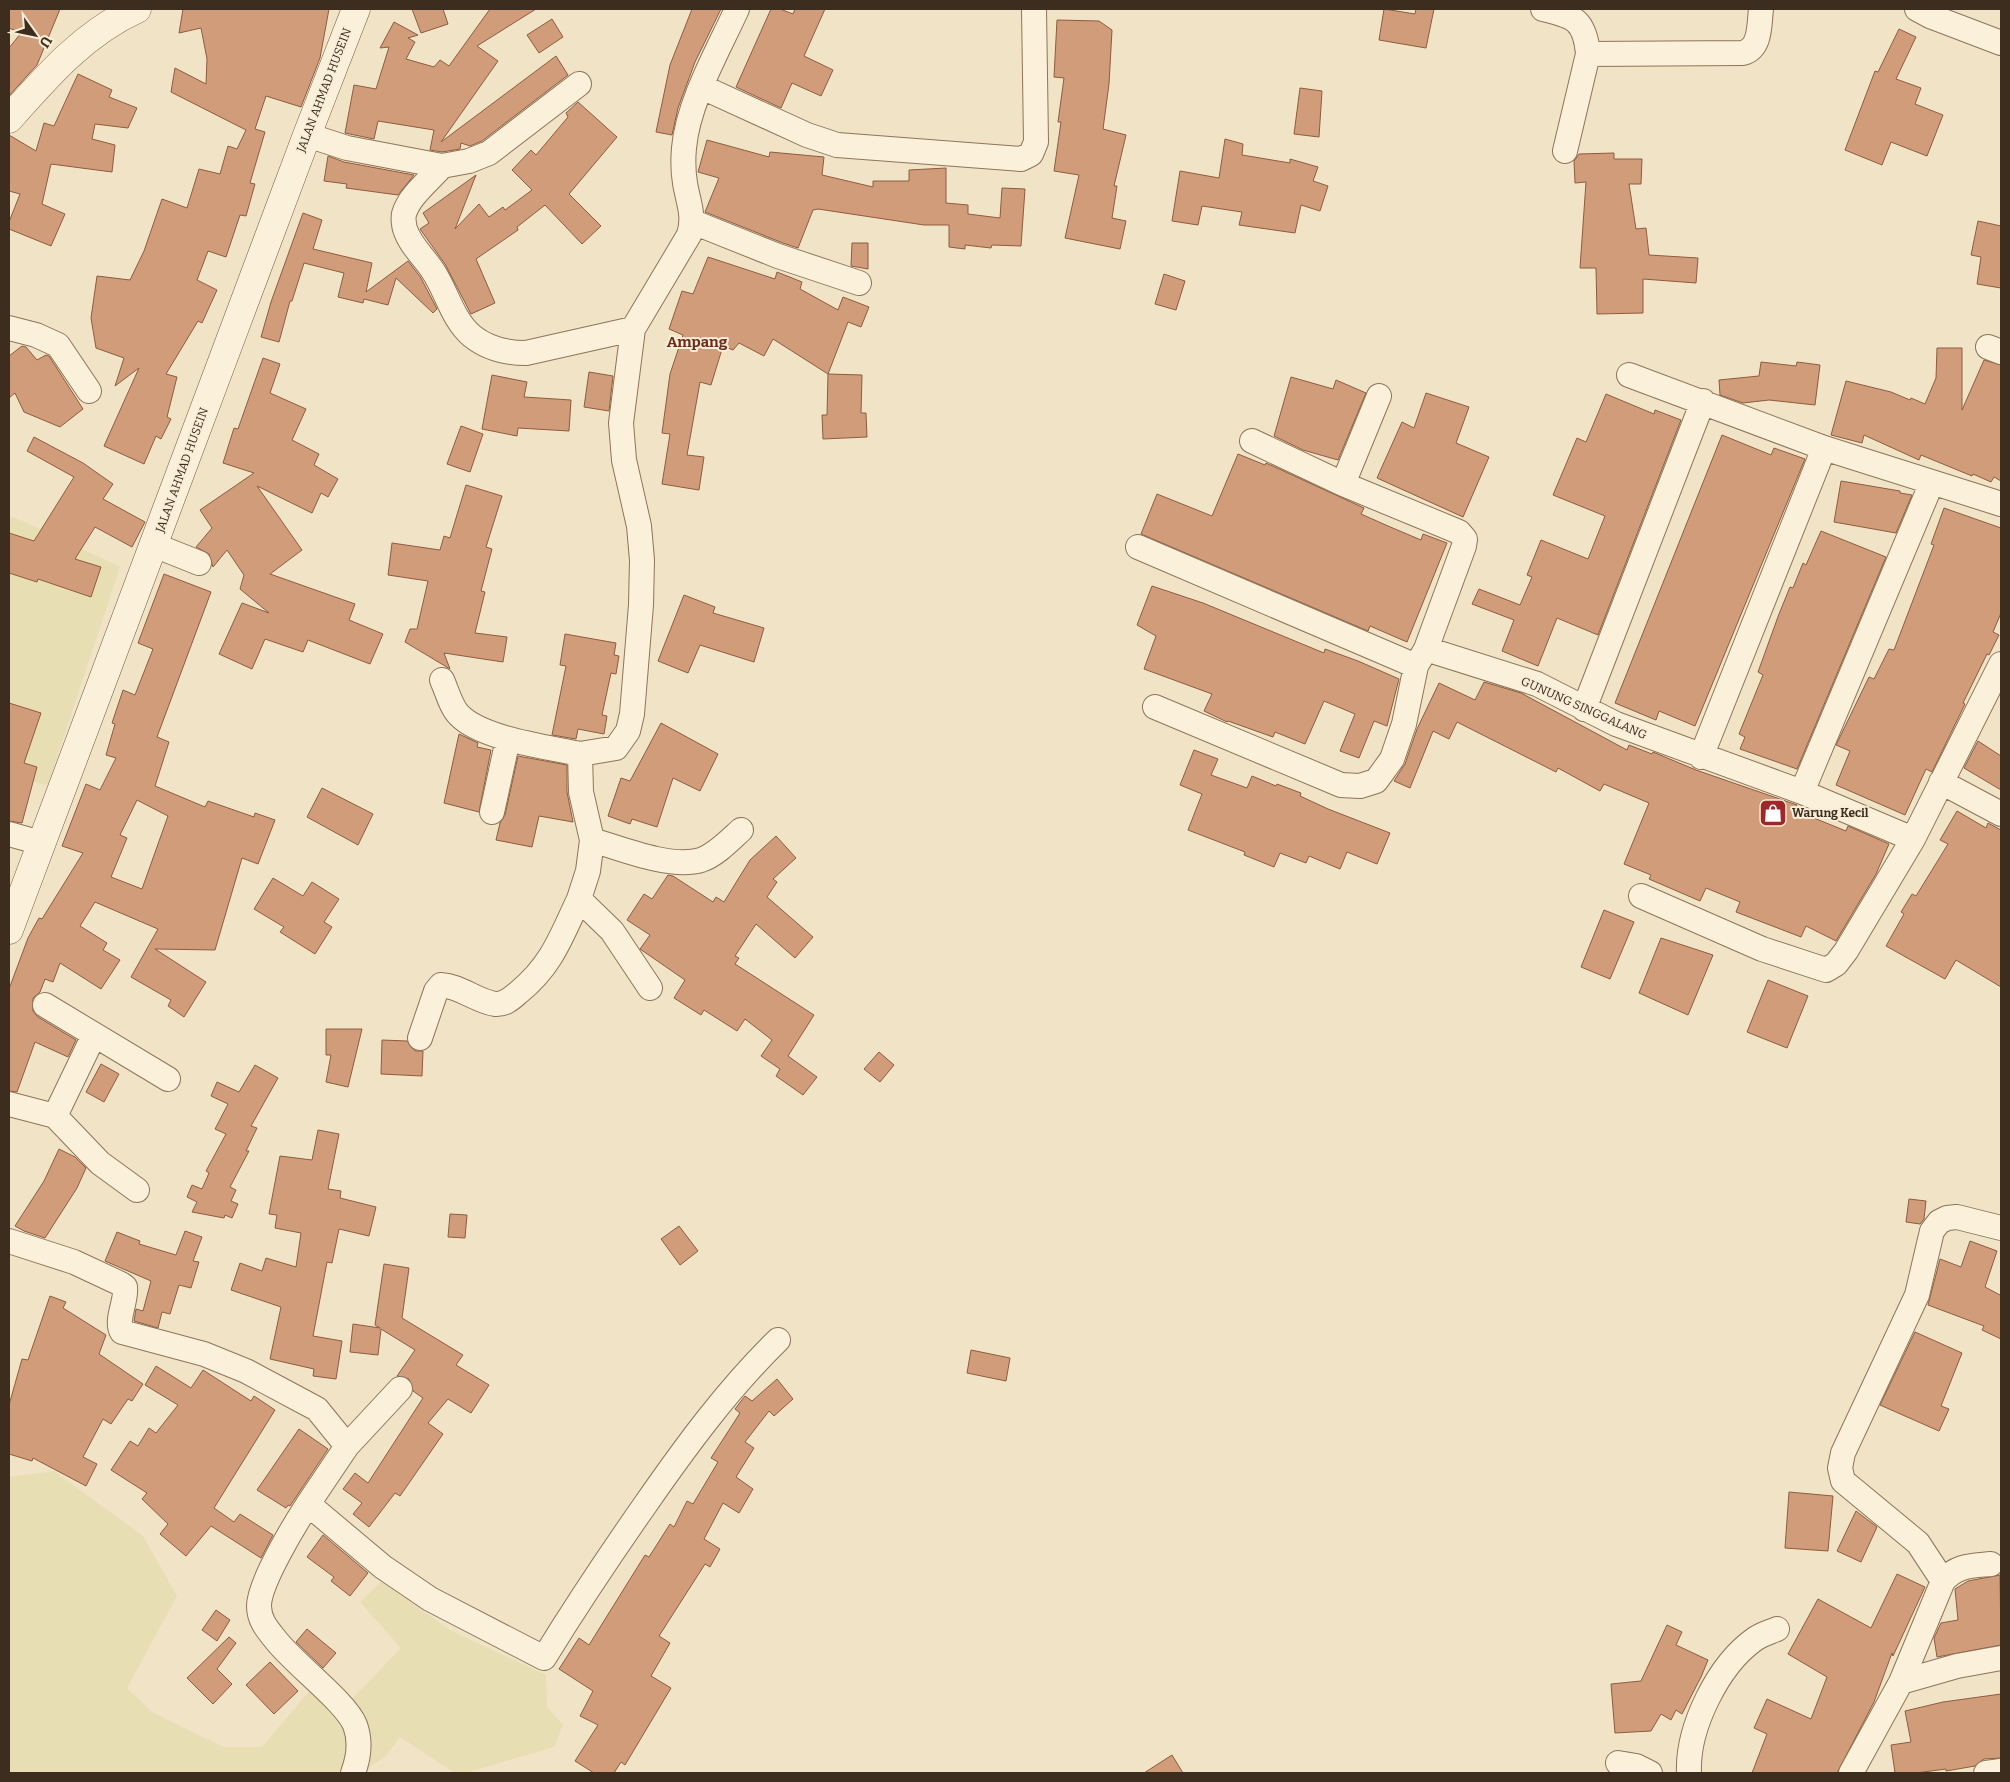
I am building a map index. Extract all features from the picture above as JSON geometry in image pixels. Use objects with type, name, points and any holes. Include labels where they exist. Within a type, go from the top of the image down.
[{"type":"main road","points":[[9,119],[61,61],[109,14],[138,9]]},
{"type":"main road","name":"JALAN AHMAD HUSEIN","points":[[9,930],[356,9]]},
{"type":"street","points":[[442,680],[458,714],[475,726],[508,739],[580,754],[616,748],[628,731],[636,688],[642,560],[639,526],[624,460],[621,423],[633,329],[669,272],[689,235],[693,222],[685,183],[684,153],[688,129],[702,87],[737,9]]},
{"type":"street","points":[[702,87],[806,135],[836,145],[1022,159],[1031,154],[1036,142],[1034,9]]},
{"type":"street","points":[[1543,9],[1568,14],[1581,24],[1587,39],[1588,54],[1565,151]]},
{"type":"street","points":[[1588,54],[1743,53],[1751,51],[1755,45],[1761,9]]},
{"type":"street","points":[[1917,9],[1930,16],[2001,43]]},
{"type":"street","points":[[307,135],[347,148],[442,166],[469,161],[489,153],[579,84]]},
{"type":"street","points":[[442,166],[411,200],[404,215],[404,228],[410,240],[433,272],[456,316],[474,338],[496,350],[526,353],[633,329]]},
{"type":"street","points":[[693,222],[778,256],[859,283]]},
{"type":"street","points":[[9,328],[36,334],[58,345],[88,391]]},
{"type":"street","points":[[1629,375],[1703,401],[1824,448],[2001,503]]},
{"type":"street","points":[[1344,484],[1379,396]]},
{"type":"street","points":[[1584,709],[1703,401]]},
{"type":"street","points":[[1155,708],[1341,785],[1360,786],[1376,781],[1392,759],[1404,724],[1421,657],[1464,546],[1465,539],[1459,532],[1344,484],[1252,441]]},
{"type":"street","points":[[1700,757],[1824,448]]},
{"type":"street","points":[[1802,792],[1932,482]]},
{"type":"street","points":[[154,545],[198,563]]},
{"type":"street","name":"GUNUNG SINGGALANG","points":[[1138,548],[1421,657],[1538,684],[1616,724],[1700,757],[1802,792],[1913,839]]},
{"type":"street","points":[[1641,896],[1762,949],[1826,970],[1836,964],[1846,951],[1913,839],[2001,664]]},
{"type":"street","points":[[492,812],[508,739]]},
{"type":"street","points":[[420,1038],[436,991],[441,985],[450,985],[494,1004],[504,1004],[534,979],[555,950],[579,899],[588,871],[592,840],[581,792],[580,754]]},
{"type":"street","points":[[1941,782],[2001,814]]},
{"type":"street","points":[[592,840],[670,861],[694,861],[703,859],[723,846],[741,830]]},
{"type":"street","points":[[9,834],[41,843]]},
{"type":"street","points":[[579,899],[612,931],[650,988]]},
{"type":"street","points":[[46,1005],[168,1079]]},
{"type":"street","points":[[55,1116],[94,1035]]},
{"type":"street","points":[[9,1104],[55,1116],[100,1163],[137,1190]]},
{"type":"street","points":[[1943,1581],[1918,1544],[1843,1480],[1840,1468],[1843,1453],[1917,1295],[1932,1231],[1939,1222],[1947,1218],[1957,1217],[2001,1228]]},
{"type":"street","points":[[9,1241],[74,1262],[116,1281],[125,1288],[126,1292],[121,1316],[120,1330],[122,1332],[204,1354],[263,1379],[317,1409],[347,1446]]},
{"type":"street","points":[[308,1504],[383,1567],[430,1599],[544,1658],[605,1562],[707,1417],[778,1340]]},
{"type":"street","points":[[353,1773],[359,1745],[355,1724],[340,1706],[285,1652],[262,1623],[258,1604],[266,1582],[295,1524],[308,1504],[347,1446],[400,1389]]},
{"type":"street","points":[[1851,1773],[1901,1682],[1943,1581],[1950,1573],[1962,1566],[1991,1564]]},
{"type":"street","points":[[1689,1773],[1688,1763],[1696,1730],[1707,1698],[1733,1660],[1748,1645],[1757,1638],[1777,1629]]},
{"type":"street","points":[[1901,1682],[1957,1666],[2001,1658]]},
{"type":"street","points":[[1618,1764],[1636,1766],[1650,1773]]},
{"type":"street","points":[[1986,1773],[2001,1771]]},
{"type":"shaded area","points":[[14,517],[120,567],[48,785],[9,776],[9,518]]},
{"type":"shaded area","points":[[54,1471],[143,1536],[177,1596],[127,1688],[152,1712],[223,1747],[262,1747],[312,1688],[335,1717],[401,1648],[360,1602],[381,1582],[450,1630],[546,1675],[547,1707],[563,1725],[554,1747],[465,1773],[455,1773],[400,1737],[386,1756],[371,1766],[366,1773],[9,1773],[9,1477]]},
{"type":"building","points":[[9,9],[60,9],[37,65],[9,96],[9,48],[21,33],[9,28]]},
{"type":"building","points":[[183,9],[329,9],[320,58],[301,107],[266,96],[255,129],[265,132],[250,183],[255,184],[246,216],[240,215],[226,257],[208,251],[197,280],[217,290],[202,323],[198,321],[166,374],[177,377],[167,417],[171,419],[161,439],[156,436],[144,464],[104,446],[139,368],[115,386],[124,358],[96,348],[91,318],[97,276],[130,280],[144,251],[162,199],[187,208],[199,169],[220,174],[228,146],[237,149],[246,130],[171,92],[175,68],[206,84],[207,59],[201,28],[179,33]]},
{"type":"building","points":[[412,9],[443,9],[448,24],[421,33]]},
{"type":"building","points":[[490,9],[536,9],[477,46],[498,61],[441,142],[556,56],[568,75],[482,141],[470,146],[461,143],[460,149],[442,152],[430,150],[434,130],[378,121],[374,139],[345,133],[354,85],[376,89],[389,47],[380,48],[394,22],[418,35],[408,38],[415,42],[406,59],[434,67],[440,60],[449,66]]},
{"type":"building","points":[[692,9],[721,9],[695,62],[678,108],[672,135],[656,132],[670,65]]},
{"type":"building","points":[[771,9],[780,9],[793,14],[795,9],[825,9],[804,56],[833,70],[821,96],[792,83],[781,108],[736,87]]},
{"type":"building","points":[[1384,9],[1415,14],[1416,9],[1434,9],[1426,48],[1379,40]]},
{"type":"building","points":[[552,19],[563,37],[539,53],[527,35]]},
{"type":"building","points":[[1057,20],[1099,21],[1112,30],[1109,84],[1103,129],[1126,135],[1114,186],[1117,186],[1112,218],[1126,221],[1120,249],[1065,238],[1079,175],[1054,171],[1061,122],[1058,122],[1064,78],[1054,77]]},
{"type":"building","points":[[1899,29],[1916,37],[1896,79],[1921,88],[1915,104],[1943,115],[1927,156],[1891,142],[1882,165],[1845,150],[1875,71],[1878,72]]},
{"type":"building","points":[[78,74],[112,90],[109,97],[137,108],[128,128],[95,124],[92,139],[115,145],[112,172],[51,164],[42,204],[65,214],[51,246],[9,229],[9,222],[20,194],[9,191],[9,135],[36,151],[44,123],[54,126]]},
{"type":"building","points":[[1300,88],[1322,91],[1319,137],[1294,134]]},
{"type":"building","points":[[578,102],[617,137],[569,194],[601,226],[582,244],[545,205],[517,227],[518,230],[476,259],[495,303],[471,314],[445,264],[420,229],[429,223],[423,213],[476,175],[455,229],[479,204],[489,217],[503,207],[505,210],[532,190],[512,170],[531,150],[536,155],[568,117],[566,113]]},
{"type":"building","points":[[1225,139],[1243,144],[1242,155],[1290,163],[1290,159],[1318,167],[1313,181],[1328,186],[1320,211],[1301,205],[1295,233],[1239,225],[1242,212],[1202,206],[1198,225],[1172,221],[1180,171],[1219,178]]},
{"type":"building","points":[[707,140],[769,157],[770,152],[824,157],[822,175],[873,187],[873,181],[909,181],[909,170],[946,168],[946,203],[968,205],[968,214],[1000,218],[1002,188],[1025,189],[1021,246],[992,245],[991,248],[965,245],[965,249],[949,247],[949,225],[924,225],[818,209],[813,210],[798,248],[783,243],[705,212],[719,178],[698,172]]},
{"type":"building","points":[[1614,153],[1614,159],[1642,159],[1641,184],[1629,184],[1636,229],[1646,228],[1649,255],[1698,258],[1696,283],[1643,279],[1643,313],[1597,314],[1596,268],[1580,268],[1586,182],[1575,183],[1574,161],[1579,154]]},
{"type":"building","points":[[328,156],[344,162],[414,175],[398,195],[346,188],[347,184],[324,181]]},
{"type":"building","points":[[303,213],[322,220],[313,249],[372,263],[366,292],[408,261],[421,278],[437,309],[433,313],[396,278],[388,305],[364,299],[363,303],[338,297],[344,273],[304,263],[292,301],[290,301],[279,342],[261,337],[271,302]]},
{"type":"building","points":[[1978,221],[2001,226],[2001,288],[1977,284],[1981,257],[1971,255]]},
{"type":"building","points":[[852,243],[868,243],[868,269],[851,266]]},
{"type":"building","points":[[708,257],[775,279],[777,272],[802,282],[800,289],[838,310],[843,297],[869,307],[861,327],[848,322],[828,374],[773,339],[764,356],[739,343],[733,350],[723,346],[711,385],[700,382],[687,455],[704,457],[699,490],[662,484],[670,434],[662,433],[670,374],[683,335],[669,329],[682,291],[693,294]]},
{"type":"building","points":[[1164,274],[1185,281],[1176,310],[1155,304]]},
{"type":"building","points":[[22,346],[26,347],[37,360],[46,355],[49,356],[83,409],[60,427],[24,412],[15,393],[9,398],[9,356]]},
{"type":"building","points":[[1937,348],[1962,348],[1962,410],[1984,360],[2001,365],[2001,481],[1994,477],[1991,482],[1973,474],[1972,476],[1921,455],[1919,460],[1864,435],[1862,443],[1831,435],[1846,381],[1891,392],[1925,404],[1936,378]]},
{"type":"building","points":[[263,358],[280,364],[270,393],[306,409],[292,440],[319,454],[314,465],[338,479],[328,497],[321,493],[312,513],[257,486],[302,550],[270,574],[355,604],[349,620],[383,634],[370,664],[308,640],[303,652],[265,639],[252,669],[219,654],[242,603],[269,613],[240,589],[244,575],[227,550],[213,567],[209,554],[196,547],[212,528],[200,510],[254,473],[223,463],[234,428],[238,429]]},
{"type":"building","points":[[1761,362],[1796,366],[1797,362],[1820,365],[1815,405],[1769,400],[1743,403],[1720,395],[1719,380],[1759,376]]},
{"type":"building","points":[[589,372],[613,376],[609,411],[584,407]]},
{"type":"building","points":[[828,374],[862,375],[861,413],[866,413],[867,437],[823,439],[822,415],[827,415]]},
{"type":"building","points":[[492,375],[527,382],[524,397],[571,400],[569,431],[518,428],[517,436],[482,429]]},
{"type":"building","points":[[1291,377],[1333,389],[1336,380],[1366,393],[1338,460],[1303,450],[1274,436]]},
{"type":"building","points":[[1426,393],[1469,407],[1456,443],[1489,457],[1463,517],[1377,478],[1402,422],[1414,428]]},
{"type":"building","points":[[1606,394],[1654,414],[1655,410],[1681,420],[1598,635],[1557,618],[1538,666],[1502,651],[1514,620],[1472,604],[1479,589],[1520,605],[1532,577],[1527,575],[1541,540],[1588,559],[1605,516],[1553,495],[1577,438],[1586,442]]},
{"type":"building","points":[[461,426],[483,434],[470,472],[447,464]]},
{"type":"building","points":[[1722,435],[1771,455],[1774,448],[1805,459],[1695,726],[1659,711],[1656,720],[1615,703]]},
{"type":"building","points":[[34,437],[83,463],[113,484],[103,499],[145,522],[132,547],[95,527],[75,559],[101,567],[91,597],[38,579],[37,582],[9,573],[9,533],[34,541],[74,477],[27,451]]},
{"type":"building","points":[[1238,454],[1265,465],[1266,463],[1364,508],[1361,514],[1388,526],[1421,540],[1423,534],[1447,543],[1407,642],[1370,626],[1368,631],[1141,534],[1157,494],[1212,516]]},
{"type":"building","points":[[1841,481],[1900,491],[1900,493],[1912,495],[1896,533],[1834,522]]},
{"type":"building","points":[[466,485],[502,496],[486,547],[492,549],[481,591],[485,592],[475,633],[507,637],[503,662],[444,653],[450,669],[405,642],[410,629],[417,629],[428,581],[388,575],[392,543],[440,550],[444,536],[450,538]]},
{"type":"building","points":[[1944,508],[2001,528],[2001,613],[1993,632],[1999,635],[1989,655],[1987,654],[1963,703],[1965,704],[1932,772],[1926,769],[1905,815],[1836,785],[1850,751],[1836,745],[1869,677],[1874,679],[1889,649],[1894,650],[1934,545],[1931,544]]},
{"type":"building","points":[[1821,531],[1886,557],[1797,769],[1740,749],[1745,737],[1739,734],[1763,675],[1758,672],[1779,614],[1790,587],[1793,588],[1803,563],[1806,565]]},
{"type":"building","points":[[164,574],[211,592],[157,737],[169,742],[155,786],[205,807],[208,801],[254,817],[255,813],[275,820],[258,864],[242,858],[215,950],[155,949],[206,982],[184,1017],[168,1006],[171,1000],[131,977],[158,929],[95,902],[80,926],[107,943],[103,950],[120,960],[101,989],[60,963],[53,982],[45,979],[40,992],[33,998],[33,1011],[38,1017],[76,1040],[68,1057],[35,1042],[17,1092],[9,1091],[9,989],[28,938],[39,918],[42,919],[83,853],[62,846],[86,784],[100,790],[116,758],[106,755],[115,724],[112,723],[123,690],[135,695],[153,649],[138,643]],"holes":[[[137,800],[168,816],[142,889],[111,877],[127,838],[120,835]]]},
{"type":"building","points":[[1152,586],[1203,603],[1324,653],[1325,649],[1358,661],[1399,679],[1387,726],[1374,721],[1359,758],[1340,751],[1355,714],[1324,701],[1305,744],[1275,732],[1273,737],[1227,722],[1204,711],[1212,694],[1144,669],[1156,636],[1137,625]]},
{"type":"building","points":[[684,595],[715,607],[713,613],[764,628],[754,662],[700,645],[688,673],[658,661]]},
{"type":"building","points":[[565,634],[616,643],[614,655],[619,656],[616,674],[611,673],[602,715],[607,716],[604,734],[578,729],[576,739],[552,735],[566,666],[560,665]]},
{"type":"building","points":[[1484,682],[1521,693],[1627,750],[1629,745],[1652,754],[1653,752],[1696,770],[1797,805],[1794,810],[1846,831],[1848,826],[1889,844],[1876,874],[1836,941],[1806,926],[1801,937],[1736,912],[1740,902],[1706,888],[1700,901],[1649,879],[1651,875],[1624,864],[1649,803],[1604,784],[1600,791],[1558,768],[1556,772],[1457,722],[1449,739],[1433,731],[1410,788],[1394,781],[1405,764],[1417,729],[1439,683],[1475,700]]},
{"type":"building","points":[[9,703],[41,713],[24,763],[37,767],[22,823],[9,821]]},
{"type":"building","points":[[661,723],[718,754],[700,791],[673,778],[657,827],[632,819],[630,824],[608,816],[621,778],[630,781]]},
{"type":"building","points":[[459,734],[478,743],[477,747],[491,750],[479,812],[444,803]]},
{"type":"building","points":[[1978,741],[2001,756],[2001,790],[1964,768]]},
{"type":"building","points":[[1194,750],[1218,759],[1211,775],[1247,788],[1252,776],[1276,786],[1277,784],[1301,793],[1300,796],[1328,809],[1390,833],[1377,864],[1347,852],[1340,869],[1309,856],[1306,863],[1280,853],[1274,867],[1244,855],[1245,852],[1188,830],[1202,794],[1180,785]]},
{"type":"building","points":[[518,756],[567,765],[567,792],[573,822],[539,816],[532,847],[496,840],[500,823],[505,815]]},
{"type":"building","points":[[322,788],[373,814],[358,845],[307,817]]},
{"type":"building","points":[[1957,811],[1986,828],[1988,823],[2001,830],[2001,987],[1956,960],[1945,979],[1886,946],[1904,914],[1901,912],[1912,894],[1916,896],[1948,844],[1940,840]]},
{"type":"building","points":[[776,836],[796,858],[773,879],[777,882],[767,897],[813,937],[795,958],[756,924],[735,956],[739,958],[735,964],[814,1015],[788,1056],[817,1077],[803,1095],[776,1076],[780,1069],[761,1056],[772,1040],[745,1019],[737,1031],[704,1010],[701,1015],[674,998],[685,980],[640,949],[650,935],[627,920],[644,894],[652,899],[668,875],[673,876],[713,902],[716,897],[724,902],[750,860]]},
{"type":"building","points":[[273,878],[303,896],[312,882],[339,899],[324,922],[332,927],[315,954],[280,932],[284,927],[254,909]]},
{"type":"building","points":[[1604,910],[1634,922],[1610,979],[1581,967]]},
{"type":"building","points":[[1661,938],[1713,955],[1688,1015],[1639,993]]},
{"type":"building","points":[[1768,980],[1808,996],[1787,1048],[1747,1032]]},
{"type":"building","points":[[326,1029],[362,1029],[348,1087],[326,1082],[331,1055],[326,1055]]},
{"type":"building","points":[[382,1040],[407,1041],[415,1051],[423,1051],[422,1076],[381,1074]]},
{"type":"building","points":[[879,1052],[894,1065],[880,1082],[864,1069]]},
{"type":"building","points":[[101,1064],[119,1074],[104,1102],[86,1092]]},
{"type":"building","points":[[255,1065],[278,1078],[251,1126],[257,1128],[246,1151],[249,1151],[230,1187],[236,1190],[231,1201],[238,1204],[232,1218],[225,1215],[224,1218],[192,1212],[197,1202],[187,1197],[192,1185],[202,1189],[209,1173],[206,1171],[226,1134],[215,1129],[228,1104],[211,1096],[217,1082],[239,1092]]},
{"type":"building","points":[[318,1130],[339,1134],[328,1189],[341,1191],[340,1198],[376,1207],[369,1236],[339,1229],[332,1263],[327,1262],[313,1336],[342,1341],[336,1379],[313,1376],[314,1369],[270,1359],[281,1307],[231,1290],[240,1263],[262,1271],[266,1258],[296,1267],[301,1233],[275,1228],[277,1215],[269,1214],[280,1156],[312,1160]]},
{"type":"building","points":[[59,1149],[75,1157],[86,1168],[77,1188],[45,1238],[15,1226],[44,1181]]},
{"type":"building","points":[[1909,1199],[1926,1201],[1924,1219],[1920,1224],[1906,1222]]},
{"type":"building","points":[[450,1214],[467,1215],[465,1238],[448,1237]]},
{"type":"building","points":[[679,1226],[698,1251],[680,1265],[661,1239]]},
{"type":"building","points":[[185,1231],[202,1237],[193,1261],[199,1262],[191,1288],[179,1285],[170,1314],[162,1312],[158,1328],[134,1321],[136,1309],[143,1311],[151,1281],[105,1261],[117,1232],[140,1241],[139,1244],[176,1255]]},
{"type":"building","points":[[1970,1241],[1997,1251],[1985,1287],[2000,1295],[2001,1292],[2001,1339],[1982,1330],[1984,1326],[1928,1305],[1940,1259],[1961,1267]]},
{"type":"building","points":[[384,1264],[409,1268],[402,1318],[463,1355],[456,1365],[489,1385],[471,1413],[448,1399],[428,1423],[443,1434],[400,1496],[395,1493],[369,1527],[353,1514],[362,1503],[343,1489],[355,1473],[368,1483],[423,1398],[413,1391],[409,1379],[397,1376],[415,1350],[381,1329],[378,1355],[350,1352],[353,1324],[380,1328],[375,1325]]},
{"type":"building","points":[[50,1296],[66,1302],[63,1308],[106,1335],[99,1354],[143,1384],[132,1401],[128,1399],[111,1424],[103,1419],[83,1457],[97,1464],[86,1486],[33,1458],[32,1461],[9,1454],[9,1405],[22,1359],[28,1360]]},
{"type":"building","points":[[1915,1332],[1962,1353],[1941,1406],[1949,1409],[1939,1431],[1880,1405]]},
{"type":"building","points":[[971,1350],[1010,1358],[1006,1381],[967,1373]]},
{"type":"building","points":[[156,1366],[191,1388],[203,1370],[251,1401],[254,1396],[275,1410],[214,1508],[234,1522],[240,1514],[273,1535],[261,1558],[211,1526],[186,1556],[160,1534],[168,1524],[142,1499],[147,1493],[111,1470],[130,1441],[138,1446],[149,1428],[156,1433],[178,1405],[145,1385]]},
{"type":"building","points":[[777,1379],[793,1399],[774,1416],[769,1411],[745,1442],[754,1448],[736,1477],[753,1489],[739,1513],[723,1503],[704,1539],[720,1549],[710,1567],[705,1564],[659,1636],[670,1643],[651,1676],[671,1688],[625,1765],[621,1762],[614,1773],[594,1773],[575,1761],[598,1725],[580,1716],[593,1691],[559,1669],[579,1638],[589,1645],[645,1555],[649,1557],[670,1524],[674,1527],[687,1501],[693,1504],[718,1462],[711,1458],[740,1413],[735,1409],[745,1396],[752,1401]]},
{"type":"building","points":[[299,1429],[328,1449],[290,1506],[288,1505],[286,1508],[257,1490]]},
{"type":"building","points":[[1789,1492],[1833,1496],[1828,1551],[1785,1548]]},
{"type":"building","points":[[1856,1511],[1877,1527],[1861,1562],[1837,1551]]},
{"type":"building","points":[[323,1535],[368,1573],[350,1596],[331,1581],[334,1577],[307,1557]]},
{"type":"building","points":[[1897,1574],[1925,1587],[1893,1656],[1892,1653],[1874,1702],[1837,1773],[1752,1773],[1767,1734],[1754,1728],[1767,1699],[1811,1719],[1827,1677],[1788,1654],[1818,1599],[1871,1628]]},
{"type":"building","points":[[2000,1575],[2001,1645],[1937,1657],[1934,1638],[1941,1623],[1958,1620],[1955,1589],[1968,1581]]},
{"type":"building","points":[[216,1610],[230,1620],[217,1641],[202,1630]]},
{"type":"building","points":[[1667,1625],[1682,1632],[1676,1645],[1708,1660],[1701,1677],[1682,1714],[1676,1710],[1671,1720],[1661,1714],[1651,1731],[1615,1733],[1611,1684],[1641,1681]]},
{"type":"building","points":[[307,1629],[336,1653],[323,1668],[296,1642]]},
{"type":"building","points":[[229,1637],[236,1643],[217,1669],[232,1684],[213,1704],[187,1678]]},
{"type":"building","points":[[270,1662],[298,1691],[274,1714],[246,1685]]},
{"type":"building","points":[[2001,1694],[2001,1758],[1984,1759],[1975,1766],[1946,1771],[1946,1769],[1916,1773],[1895,1773],[1891,1745],[1911,1742],[1905,1711],[1943,1702]]},
{"type":"building","points":[[1172,1755],[1183,1773],[1144,1773]]},
{"type":"place","name":"Warung Kecil","points":[[1773,813]]},
{"type":"district","name":"Ampang","points":[[697,342]]}]
